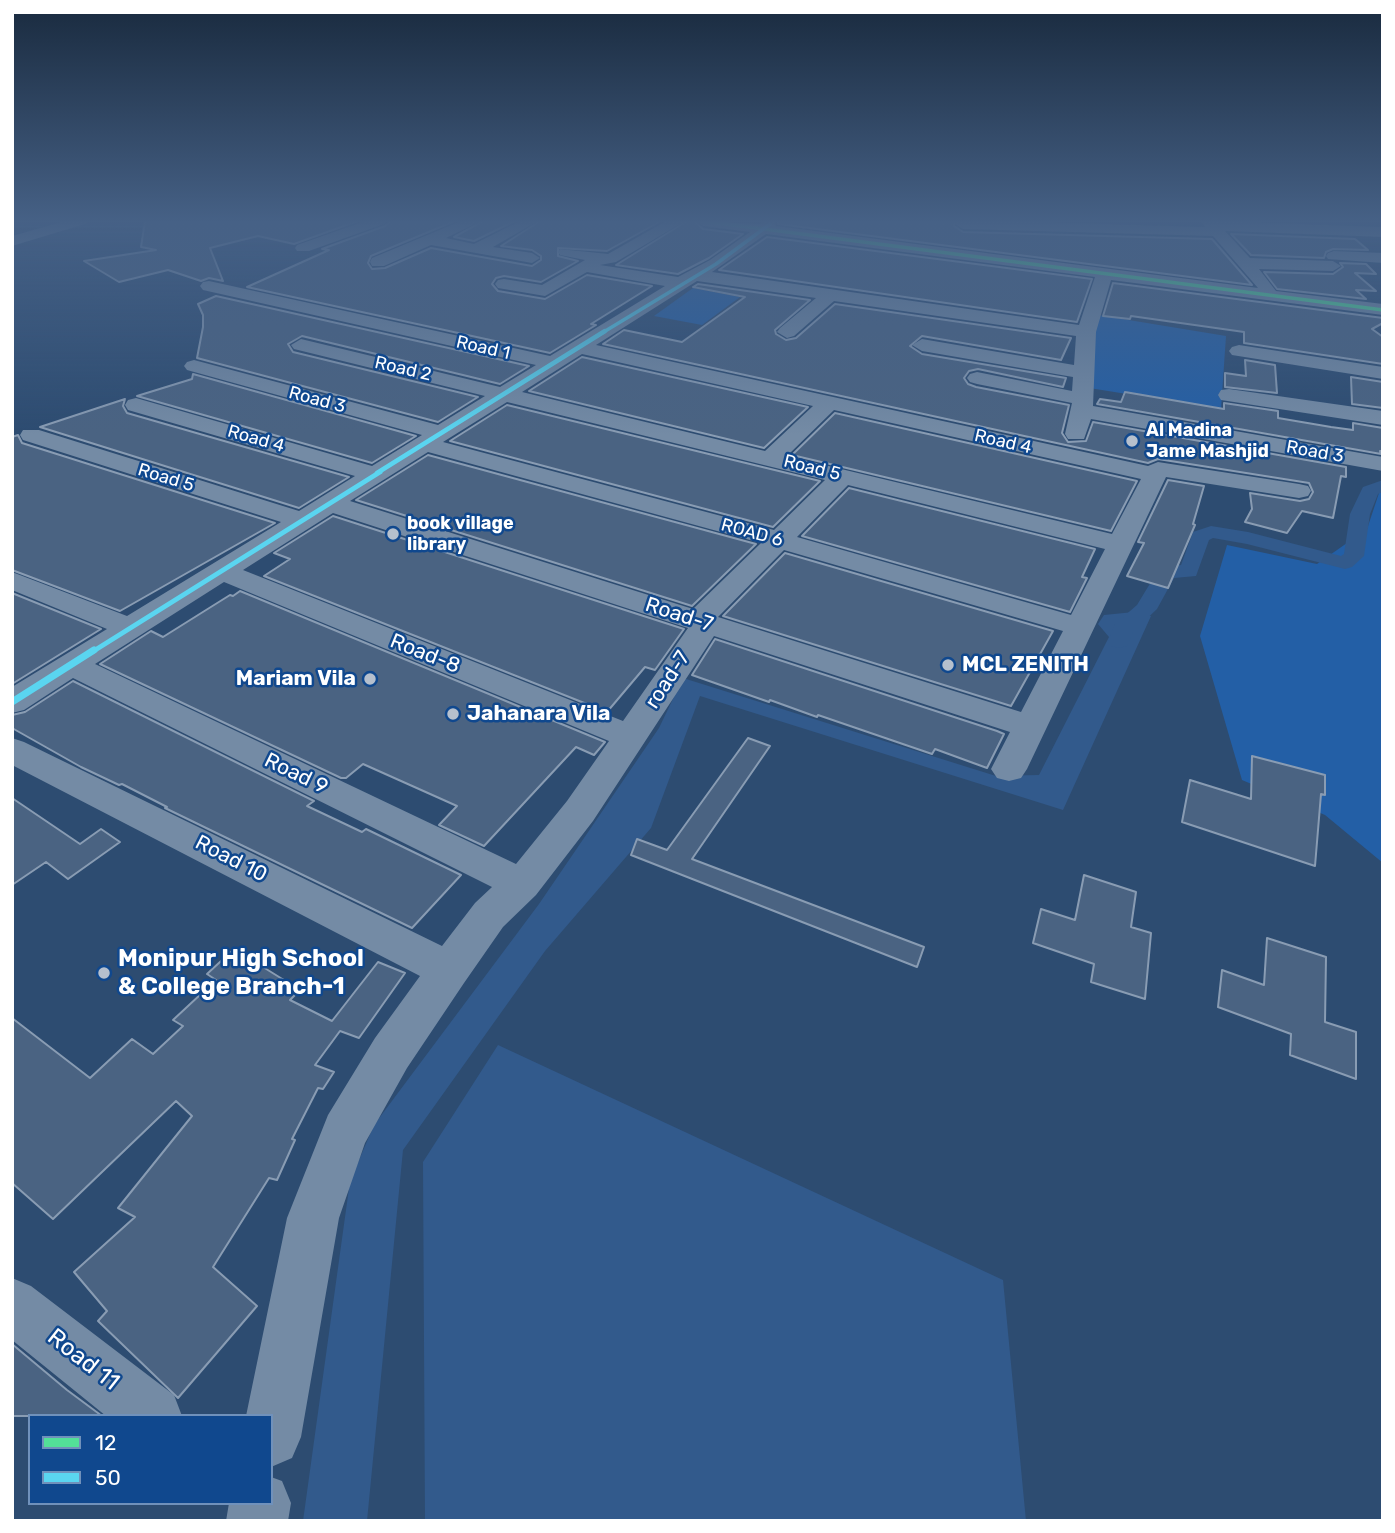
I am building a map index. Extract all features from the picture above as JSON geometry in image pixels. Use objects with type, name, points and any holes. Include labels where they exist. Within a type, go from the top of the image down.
[{"type":"street","name":"Road 1","points":[[238,293],[552,363]]},
{"type":"street","points":[[12,702],[665,293]]},
{"type":"street","points":[[827,293],[1086,332]]},
{"type":"street","points":[[787,332],[832,293]]},
{"type":"street","points":[[1070,457],[1082,405],[1086,332],[1092,293]]},
{"type":"street","points":[[1262,293],[1383,310]]},
{"type":"street","points":[[1293,293],[1383,305]]},
{"type":"street","name":"Road 2","points":[[301,345],[506,393]]},
{"type":"street","points":[[922,345],[1084,373]]},
{"type":"street","name":"Road 4","points":[[578,347],[1154,475],[1158,469],[1299,491]]},
{"type":"street","points":[[1239,351],[1383,373]]},
{"type":"street","name":"Road 3","points":[[194,366],[432,438]]},
{"type":"street","name":"Road 3","points":[[977,378],[1082,405],[1383,464]]},
{"type":"street","name":"Road 5","points":[[506,393],[1119,544]]},
{"type":"street","points":[[1229,395],[1383,418]]},
{"type":"street","points":[[771,458],[829,403]]},
{"type":"street","name":"Road 4","points":[[136,405],[375,474]]},
{"type":"street","name":"Road 5","points":[[31,435],[302,520]]},
{"type":"street","name":"ROAD 6","points":[[432,438],[1078,626]]},
{"type":"street","points":[[1009,769],[1154,475]]},
{"type":"street","name":"road-7","points":[[273,1427],[313,1218],[345,1132],[391,1053],[449,970],[580,811],[668,682],[703,623],[779,540],[843,476]]},
{"type":"street","name":"Road-7","points":[[329,503],[1030,727]]},
{"type":"street","name":"Road-8","points":[[221,571],[629,736]]},
{"type":"street","points":[[12,580],[130,628]]},
{"type":"street","name":"Road 9","points":[[71,665],[505,900]]},
{"type":"street","name":"Road 10","points":[[12,750],[449,970]]},
{"type":"street","name":"Road 11","points":[[12,1305],[150,1414]]},
{"type":"shaded area","points":[[687,293],[717,293],[740,297],[702,325],[654,316]]},
{"type":"shaded area","points":[[1092,314],[1226,336],[1221,409],[1083,387]]},
{"type":"shaded area","points":[[1380,490],[1383,490],[1383,863],[1325,815],[1242,780],[1200,636],[1227,545],[1317,564],[1367,529]]},
{"type":"shaded area","points":[[1134,612],[1151,616],[1063,810],[700,696],[651,828],[545,951],[403,1150],[367,1521],[303,1521],[350,1181],[374,1125],[539,904],[659,728],[683,678],[996,776],[1039,775],[1109,637],[1098,624],[1104,615]]},
{"type":"shaded area","points":[[498,1045],[1003,1280],[1026,1521],[425,1521],[423,1162]]},
{"type":"building","points":[[272,293],[507,293],[545,299],[556,293],[642,293],[550,353]]},
{"type":"building","points":[[722,293],[758,293],[810,300],[775,330],[776,334],[786,340],[796,338],[835,304],[1071,338],[1061,360],[922,336],[910,346],[922,354],[1066,378],[1063,387],[978,369],[969,371],[964,378],[968,384],[976,387],[1069,405],[1062,433],[1068,442],[1086,441],[1093,422],[1346,467],[1346,477],[1341,476],[1333,518],[1302,511],[1287,533],[1245,522],[1252,509],[1250,493],[1300,501],[1309,499],[1313,492],[1309,483],[1158,459],[1148,463],[603,344],[624,330],[682,342],[745,297]]},
{"type":"building","points":[[874,293],[1087,293],[1077,322]]},
{"type":"building","points":[[1110,293],[1187,293],[1383,318],[1383,323],[1372,329],[1383,337],[1383,364],[1244,343],[1244,332],[1131,316],[1130,319],[1103,316]]},
{"type":"building","points":[[1309,293],[1359,293],[1366,299]]},
{"type":"building","points":[[216,296],[529,366],[500,384],[302,336],[288,344],[293,352],[478,397],[438,422],[197,358],[203,327],[203,315],[198,304]]},
{"type":"building","points":[[582,357],[808,407],[764,448],[529,391]]},
{"type":"building","points":[[1245,360],[1275,365],[1277,393],[1225,387],[1225,373],[1246,376]]},
{"type":"building","points":[[193,374],[416,436],[372,463],[137,396],[192,379]]},
{"type":"building","points":[[1351,377],[1383,382],[1383,408],[1352,404]]},
{"type":"building","points":[[1125,392],[1224,409],[1224,403],[1278,411],[1278,418],[1331,427],[1353,430],[1353,423],[1383,428],[1383,451],[1380,451],[1381,454],[1097,404],[1100,399],[1121,402]]},
{"type":"building","points":[[125,399],[123,406],[127,413],[349,477],[299,508],[40,427]]},
{"type":"building","points":[[507,405],[820,481],[773,527],[450,441]]},
{"type":"building","points":[[835,413],[1137,481],[1111,531],[792,455]]},
{"type":"building","points":[[18,435],[22,443],[275,523],[120,611],[12,570],[12,437]]},
{"type":"building","points":[[428,455],[756,544],[692,606],[356,500]]},
{"type":"building","points":[[1168,480],[1204,486],[1193,524],[1195,525],[1168,588],[1127,576],[1144,543],[1138,542]]},
{"type":"building","points":[[849,488],[1095,549],[1082,577],[1087,578],[1070,612],[802,536]]},
{"type":"building","points":[[333,516],[684,629],[655,670],[645,667],[607,712],[264,576],[290,559],[274,553]]},
{"type":"building","points":[[785,553],[1053,631],[1011,706],[723,616]]},
{"type":"building","points":[[240,591],[605,742],[594,755],[576,747],[484,846],[439,825],[457,806],[363,764],[346,778],[341,778],[100,664],[151,631],[163,637]]},
{"type":"building","points":[[12,593],[101,629],[12,684]]},
{"type":"building","points":[[715,639],[1004,734],[987,768],[935,749],[932,754],[818,715],[817,717],[770,700],[769,702],[692,675]]},
{"type":"building","points":[[73,681],[314,801],[307,806],[362,832],[366,829],[461,875],[412,928],[165,808],[167,807],[122,784],[81,767],[12,728],[12,715],[25,712]]},
{"type":"building","points":[[748,738],[770,746],[692,859],[924,947],[917,967],[631,855],[637,839],[667,850]]},
{"type":"building","points":[[1252,756],[1325,775],[1325,795],[1321,794],[1315,866],[1182,822],[1190,780],[1251,799]]},
{"type":"building","points":[[12,798],[80,844],[101,829],[120,842],[68,879],[46,862],[12,885]]},
{"type":"building","points":[[1084,875],[1136,892],[1131,927],[1151,933],[1145,999],[1091,982],[1094,964],[1033,943],[1041,909],[1075,920]]},
{"type":"building","points":[[1267,938],[1326,957],[1325,1022],[1356,1032],[1356,1079],[1290,1055],[1291,1034],[1218,1007],[1222,970],[1264,985]]},
{"type":"building","points":[[234,949],[300,990],[290,1000],[332,1021],[378,962],[405,973],[359,1038],[340,1031],[315,1065],[334,1072],[323,1089],[318,1088],[292,1139],[295,1140],[277,1180],[269,1178],[213,1267],[257,1306],[178,1398],[98,1321],[107,1311],[74,1272],[135,1217],[118,1208],[192,1116],[176,1101],[53,1219],[12,1183],[12,1018],[90,1078],[132,1039],[153,1054],[183,1026],[173,1020],[216,980],[207,974]]},
{"type":"building","points":[[12,1344],[99,1414],[28,1414],[12,1416]]},
{"type":"waterway","points":[[1119,641],[1123,629],[1146,609],[1167,571],[1189,572],[1200,536],[1211,532],[1248,538],[1345,563],[1354,556],[1360,514],[1365,501],[1370,491],[1383,485]]},
{"type":"transit line","name":"50","points":[[12,702],[666,293]]},
{"type":"transit line","name":"12","points":[[1250,293],[1383,310]]},
{"type":"place","name":"Al Madina Jame Mashjid","points":[[1132,441]]},
{"type":"place","name":"book village library","points":[[393,534]]},
{"type":"place","name":"MCL ZENITH","points":[[948,665]]},
{"type":"place","name":"Mariam Vila","points":[[370,679]]},
{"type":"place","name":"Jahanara Vila","points":[[453,714]]},
{"type":"place","name":"Monipur High School & College Branch-1","points":[[104,973]]}]
